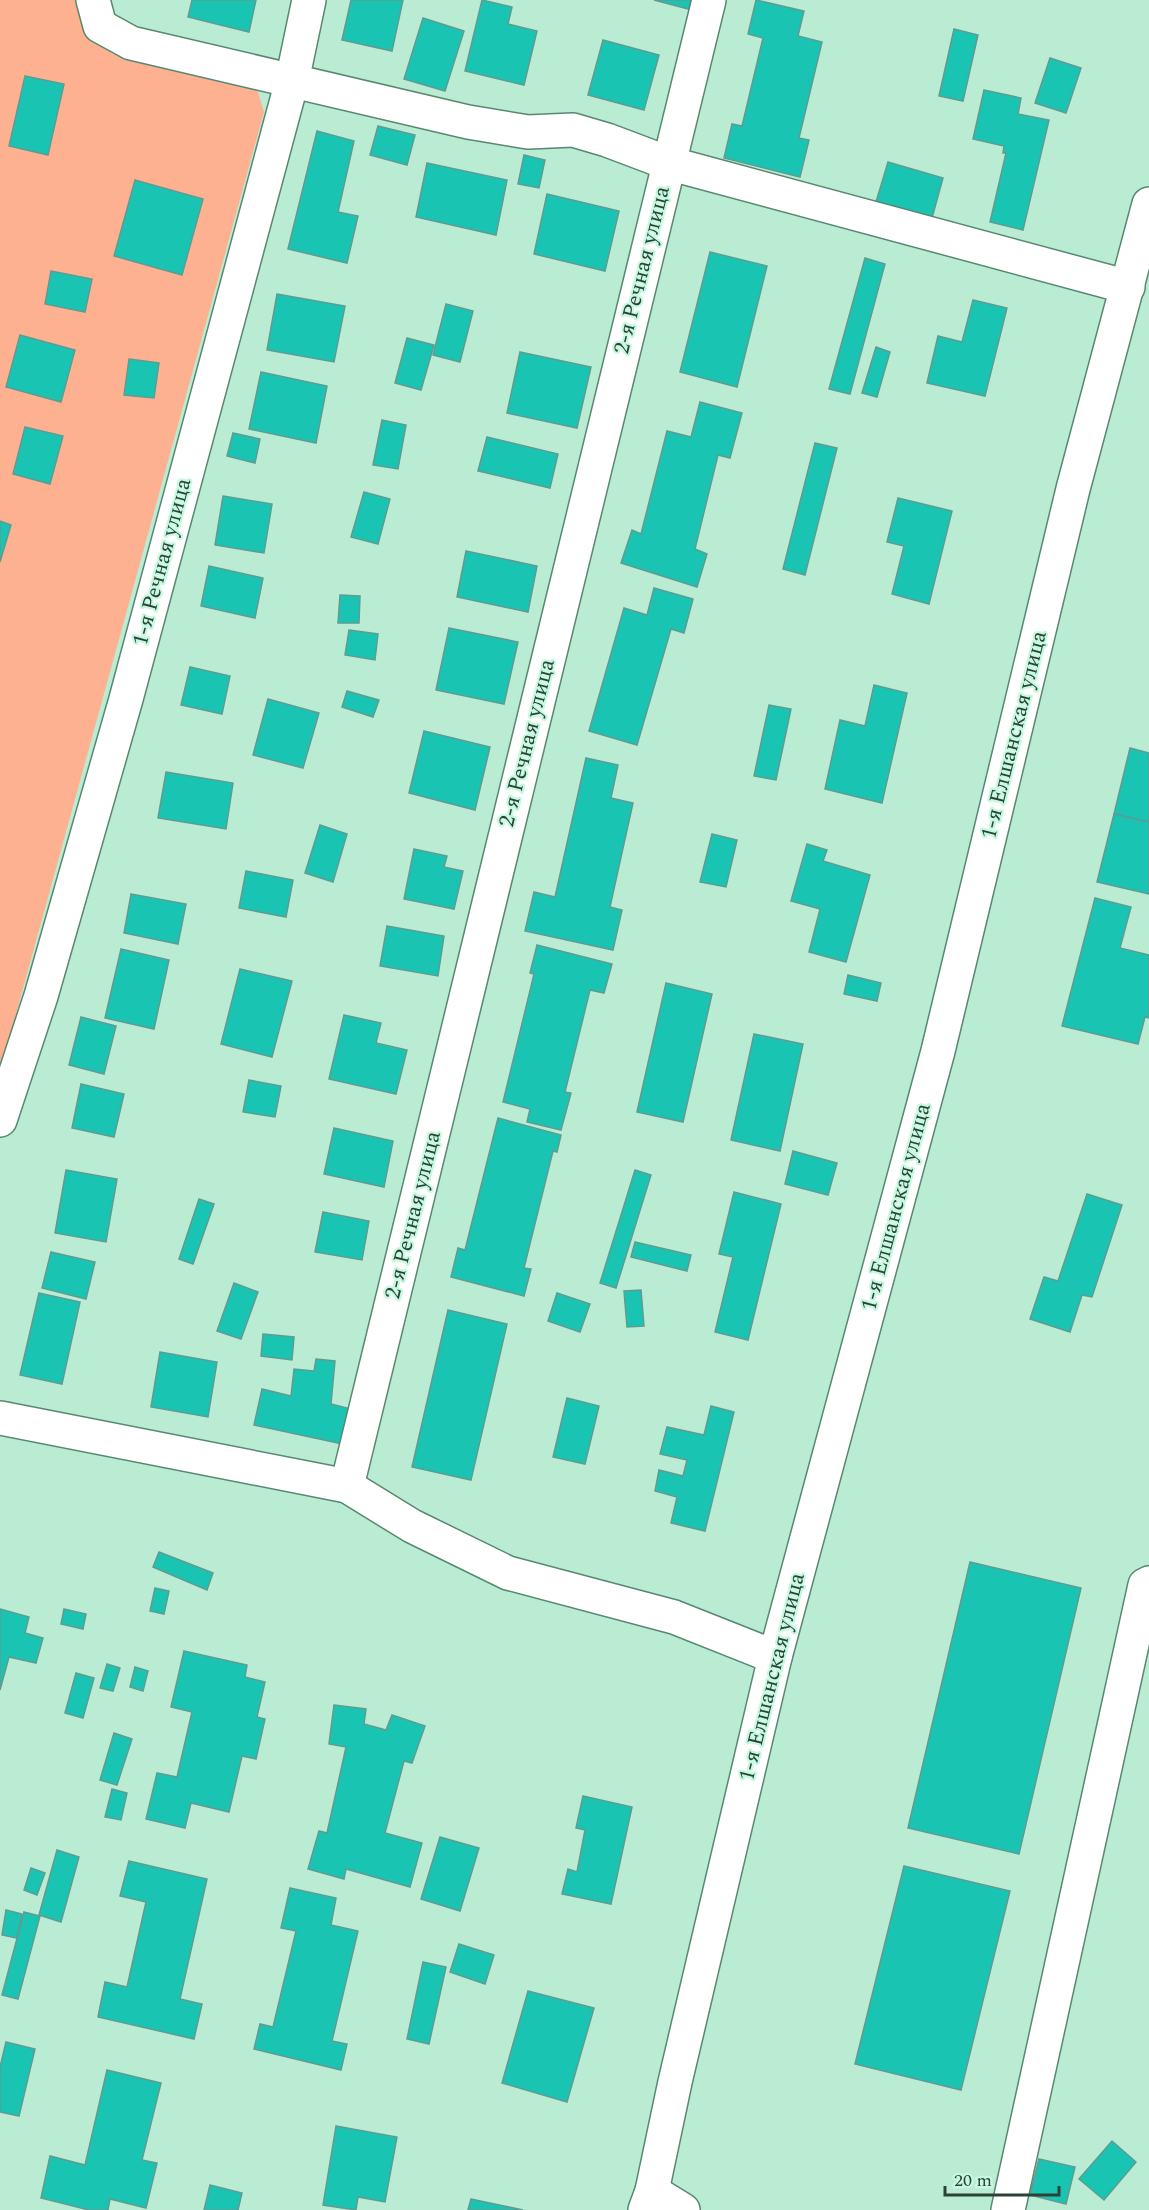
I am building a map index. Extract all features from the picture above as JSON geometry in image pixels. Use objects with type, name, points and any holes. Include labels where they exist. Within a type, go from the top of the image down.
[{"type":"street","points":[[93,0],[100,26],[131,43],[457,119],[528,132],[573,130],[668,163],[1128,287]]},
{"type":"street","name":"1-я Речная улица","points":[[0,1120],[41,996],[126,699],[292,81],[309,0]]},
{"type":"street","name":"2-я Речная улица","points":[[347,1486],[709,0]]},
{"type":"street","name":"1-я Елшанская улица","points":[[648,2201],[775,1656],[938,1051],[1070,501],[1149,204]]},
{"type":"street","points":[[0,1418],[347,1486],[412,1526],[508,1573],[674,1617],[775,1656]]},
{"type":"street","points":[[1008,2210],[1145,1584],[1149,1583]]},
{"type":"street","points":[[648,2201],[683,2210]]},
{"type":"shaded area","points":[[0,0],[85,0],[94,26],[112,54],[257,89],[264,112],[0,1072]]},
{"type":"building","points":[[192,0],[256,0],[249,32],[188,17]]},
{"type":"building","points":[[351,0],[403,0],[392,51],[342,40]]},
{"type":"building","points":[[482,0],[512,7],[508,24],[537,31],[524,85],[465,71]]},
{"type":"building","points":[[654,0],[694,0],[692,10]]},
{"type":"building","points":[[756,0],[804,11],[798,36],[822,42],[799,138],[809,140],[800,177],[724,158],[732,124],[742,126],[763,38],[748,34]]},
{"type":"building","points":[[423,18],[464,31],[445,91],[404,79]]},
{"type":"building","points":[[954,29],[978,35],[963,101],[939,96]]},
{"type":"building","points":[[603,40],[659,55],[644,110],[588,95]]},
{"type":"building","points":[[1050,58],[1081,68],[1066,113],[1035,103]]},
{"type":"building","points":[[25,76],[64,84],[48,155],[9,146]]},
{"type":"building","points":[[984,90],[1021,98],[1018,114],[1049,120],[1023,230],[990,222],[1006,153],[1003,153],[1004,146],[973,139]]},
{"type":"building","points":[[378,126],[415,135],[407,165],[370,155]]},
{"type":"building","points":[[317,131],[354,141],[338,212],[358,216],[347,263],[288,249]]},
{"type":"building","points":[[524,155],[545,160],[539,188],[518,184]]},
{"type":"building","points":[[888,162],[943,178],[932,218],[876,202]]},
{"type":"building","points":[[427,163],[507,180],[496,235],[416,217]]},
{"type":"building","points":[[135,180],[203,199],[182,275],[114,256]]},
{"type":"building","points":[[547,194],[619,211],[605,271],[534,254]]},
{"type":"building","points":[[710,252],[767,266],[737,387],[680,372]]},
{"type":"building","points":[[865,258],[885,264],[850,394],[829,389]]},
{"type":"building","points":[[51,271],[92,279],[85,312],[45,304]]},
{"type":"building","points":[[277,294],[345,306],[334,362],[267,350]]},
{"type":"building","points":[[973,300],[1007,308],[985,396],[927,383],[938,336],[962,342]]},
{"type":"building","points":[[446,304],[473,311],[460,362],[433,355]]},
{"type":"building","points":[[20,335],[75,350],[61,402],[6,387]]},
{"type":"building","points":[[407,338],[434,345],[421,390],[395,383]]},
{"type":"building","points":[[876,347],[890,352],[877,397],[862,393]]},
{"type":"building","points":[[520,352],[591,367],[577,428],[507,413]]},
{"type":"building","points":[[129,359],[159,363],[154,398],[124,395]]},
{"type":"building","points":[[261,372],[327,386],[316,443],[249,429]]},
{"type":"building","points":[[700,402],[742,413],[730,458],[718,455],[695,549],[707,554],[697,587],[621,563],[632,530],[641,534],[667,431],[691,437]]},
{"type":"building","points":[[382,420],[406,425],[398,469],[373,465]]},
{"type":"building","points":[[25,427],[63,436],[50,484],[13,474]]},
{"type":"building","points":[[233,433],[260,439],[255,463],[227,456]]},
{"type":"building","points":[[487,437],[558,454],[550,488],[478,471]]},
{"type":"building","points":[[815,443],[837,448],[805,575],[783,569]]},
{"type":"building","points":[[364,492],[390,499],[378,544],[351,537]]},
{"type":"building","points":[[223,496],[272,504],[264,553],[215,545]]},
{"type":"building","points":[[898,498],[952,511],[929,604],[892,594],[904,546],[887,542]]},
{"type":"building","points":[[0,521],[11,525],[0,562]]},
{"type":"building","points":[[466,551],[537,566],[528,612],[457,597]]},
{"type":"building","points":[[209,566],[263,578],[255,618],[201,606]]},
{"type":"building","points":[[654,588],[693,599],[684,633],[671,629],[637,745],[589,731],[624,608],[647,615]]},
{"type":"building","points":[[340,595],[360,596],[359,623],[338,623]]},
{"type":"building","points":[[449,628],[518,642],[504,704],[436,690]]},
{"type":"building","points":[[349,630],[378,634],[375,660],[345,655]]},
{"type":"building","points":[[190,667],[230,676],[222,714],[181,705]]},
{"type":"building","points":[[874,685],[907,693],[882,803],[825,789],[840,720],[865,726]]},
{"type":"building","points":[[347,691],[379,700],[373,717],[342,707]]},
{"type":"building","points":[[268,699],[319,713],[303,768],[253,755]]},
{"type":"building","points":[[769,705],[791,709],[776,780],[754,776]]},
{"type":"building","points":[[424,731],[490,747],[475,810],[409,793]]},
{"type":"building","points":[[1130,748],[1149,753],[1149,822],[1114,814]]},
{"type":"building","points":[[586,758],[618,765],[611,798],[633,803],[610,907],[622,910],[613,950],[525,931],[534,892],[555,897]]},
{"type":"building","points":[[166,772],[233,783],[226,829],[158,818]]},
{"type":"building","points":[[1114,814],[1149,822],[1149,894],[1097,882]]},
{"type":"building","points":[[320,825],[347,834],[333,882],[305,873]]},
{"type":"building","points":[[712,834],[737,840],[726,887],[700,882]]},
{"type":"building","points":[[807,844],[827,850],[823,861],[870,875],[846,962],[809,952],[820,909],[791,901]]},
{"type":"building","points":[[414,849],[447,856],[444,867],[463,871],[454,909],[404,899]]},
{"type":"building","points":[[246,871],[293,880],[286,917],[239,908]]},
{"type":"building","points":[[131,894],[186,904],[178,944],[124,933]]},
{"type":"building","points":[[1095,898],[1131,907],[1120,948],[1149,955],[1149,1018],[1145,1017],[1138,1044],[1062,1026]]},
{"type":"building","points":[[387,926],[444,936],[438,976],[380,966]]},
{"type":"building","points":[[537,945],[612,964],[604,993],[590,990],[565,1092],[571,1093],[561,1130],[527,1122],[530,1109],[503,1102],[534,974],[530,973]]},
{"type":"building","points":[[121,949],[169,960],[154,1029],[105,1018]]},
{"type":"building","points":[[240,969],[292,981],[272,1057],[221,1044]]},
{"type":"building","points":[[848,975],[881,983],[877,1001],[844,994]]},
{"type":"building","points":[[666,983],[712,994],[683,1122],[637,1112]]},
{"type":"building","points":[[344,1015],[381,1023],[376,1043],[407,1050],[396,1094],[329,1079]]},
{"type":"building","points":[[81,1017],[116,1026],[104,1074],[69,1065]]},
{"type":"building","points":[[754,1034],[803,1044],[780,1151],[731,1140]]},
{"type":"building","points":[[249,1080],[281,1086],[275,1117],[243,1112]]},
{"type":"building","points":[[81,1084],[124,1094],[114,1137],[72,1128]]},
{"type":"building","points":[[498,1118],[561,1135],[557,1152],[553,1151],[524,1268],[531,1269],[524,1296],[451,1277],[458,1248],[465,1250]]},
{"type":"building","points":[[334,1128],[393,1141],[384,1187],[324,1174]]},
{"type":"building","points":[[793,1151],[837,1163],[828,1195],[785,1184]]},
{"type":"building","points":[[66,1170],[117,1179],[106,1242],[55,1233]]},
{"type":"building","points":[[635,1170],[651,1175],[616,1288],[600,1283]]},
{"type":"building","points":[[734,1192],[781,1204],[748,1340],[715,1332],[733,1257],[719,1254]]},
{"type":"building","points":[[1087,1194],[1122,1205],[1092,1297],[1082,1295],[1070,1332],[1030,1319],[1044,1277],[1058,1281]]},
{"type":"building","points":[[199,1199],[214,1204],[193,1264],[179,1259]]},
{"type":"building","points":[[323,1212],[369,1221],[362,1260],[315,1252]]},
{"type":"building","points":[[635,1242],[691,1255],[687,1271],[631,1257]]},
{"type":"building","points":[[51,1252],[95,1262],[86,1299],[42,1288]]},
{"type":"building","points":[[234,1283],[258,1292],[241,1339],[217,1331]]},
{"type":"building","points":[[641,1290],[644,1326],[627,1327],[624,1291]]},
{"type":"building","points":[[39,1293],[80,1302],[62,1384],[20,1375]]},
{"type":"building","points":[[557,1293],[590,1304],[580,1332],[548,1321]]},
{"type":"building","points":[[448,1310],[507,1324],[471,1480],[412,1467]]},
{"type":"building","points":[[263,1334],[294,1337],[292,1360],[261,1356]]},
{"type":"building","points":[[160,1352],[217,1362],[208,1417],[151,1407]]},
{"type":"building","points":[[316,1359],[335,1361],[331,1404],[351,1409],[343,1444],[254,1425],[262,1389],[291,1396],[294,1369],[314,1371]]},
{"type":"building","points":[[567,1398],[599,1406],[585,1464],[553,1457]]},
{"type":"building","points":[[711,1406],[734,1412],[705,1531],[671,1523],[677,1497],[655,1491],[659,1470],[683,1476],[687,1460],[660,1454],[667,1427],[704,1435]]},
{"type":"building","points":[[159,1552],[213,1573],[207,1590],[153,1567]]},
{"type":"building","points":[[970,1562],[1081,1588],[1019,1854],[908,1828]]},
{"type":"building","points":[[155,1588],[169,1591],[164,1614],[150,1611]]},
{"type":"building","points":[[0,1609],[29,1617],[25,1633],[43,1638],[36,1663],[9,1657],[0,1690]]},
{"type":"building","points":[[64,1609],[86,1614],[83,1629],[61,1624]]},
{"type":"building","points":[[184,1651],[247,1665],[245,1677],[265,1682],[257,1717],[265,1719],[256,1759],[242,1756],[229,1812],[191,1803],[185,1828],[146,1819],[157,1773],[177,1777],[192,1712],[171,1707]]},
{"type":"building","points":[[107,1664],[120,1668],[113,1691],[100,1688]]},
{"type":"building","points":[[135,1667],[148,1671],[143,1691],[130,1687]]},
{"type":"building","points":[[76,1673],[94,1678],[83,1718],[65,1713]]},
{"type":"building","points":[[334,1705],[366,1709],[364,1724],[386,1730],[392,1715],[425,1726],[412,1763],[404,1761],[385,1833],[422,1843],[410,1887],[346,1869],[344,1879],[308,1869],[319,1831],[327,1833],[346,1747],[329,1744]]},
{"type":"building","points":[[114,1733],[132,1739],[117,1785],[100,1780]]},
{"type":"building","points":[[112,1789],[127,1793],[121,1820],[105,1817]]},
{"type":"building","points":[[583,1796],[632,1807],[611,1904],[562,1894],[568,1869],[577,1872],[585,1830],[576,1828]]},
{"type":"building","points":[[440,1837],[479,1848],[460,1911],[421,1899]]},
{"type":"building","points":[[57,1850],[79,1857],[61,1922],[39,1915]]},
{"type":"building","points":[[129,1861],[207,1879],[180,1999],[202,2004],[194,2039],[98,2017],[105,1982],[127,1987],[146,1902],[120,1896]]},
{"type":"building","points":[[904,1866],[1010,1891],[961,2090],[855,2064]]},
{"type":"building","points":[[31,1868],[45,1873],[37,1895],[24,1890]]},
{"type":"building","points":[[290,1888],[336,1898],[331,1925],[358,1931],[332,2041],[347,2044],[341,2070],[254,2049],[260,2024],[273,2027],[296,1931],[281,1928]]},
{"type":"building","points":[[6,1910],[22,1914],[17,1938],[2,1935]]},
{"type":"building","points":[[24,1912],[40,1916],[18,1999],[2,1995]]},
{"type":"building","points":[[459,1944],[494,1955],[485,1984],[450,1972]]},
{"type":"building","points":[[423,1962],[446,1967],[429,2044],[407,2039]]},
{"type":"building","points":[[528,1991],[594,2008],[567,2102],[502,2083]]},
{"type":"building","points":[[6,2042],[35,2049],[19,2116],[0,2112],[0,2067]]},
{"type":"building","points":[[107,2070],[161,2083],[142,2160],[157,2163],[146,2208],[110,2199],[108,2210],[89,2210],[41,2198],[50,2156],[85,2165]]},
{"type":"building","points":[[336,2126],[397,2137],[385,2202],[358,2197],[356,2210],[323,2205]]},
{"type":"building","points":[[1112,2141],[1136,2162],[1104,2200],[1079,2179]]},
{"type":"building","points":[[1039,2159],[1075,2167],[1066,2204],[1030,2195]]},
{"type":"building","points":[[210,2185],[242,2193],[238,2210],[204,2210]]},
{"type":"building","points":[[471,2199],[523,2210],[468,2210]]}]
